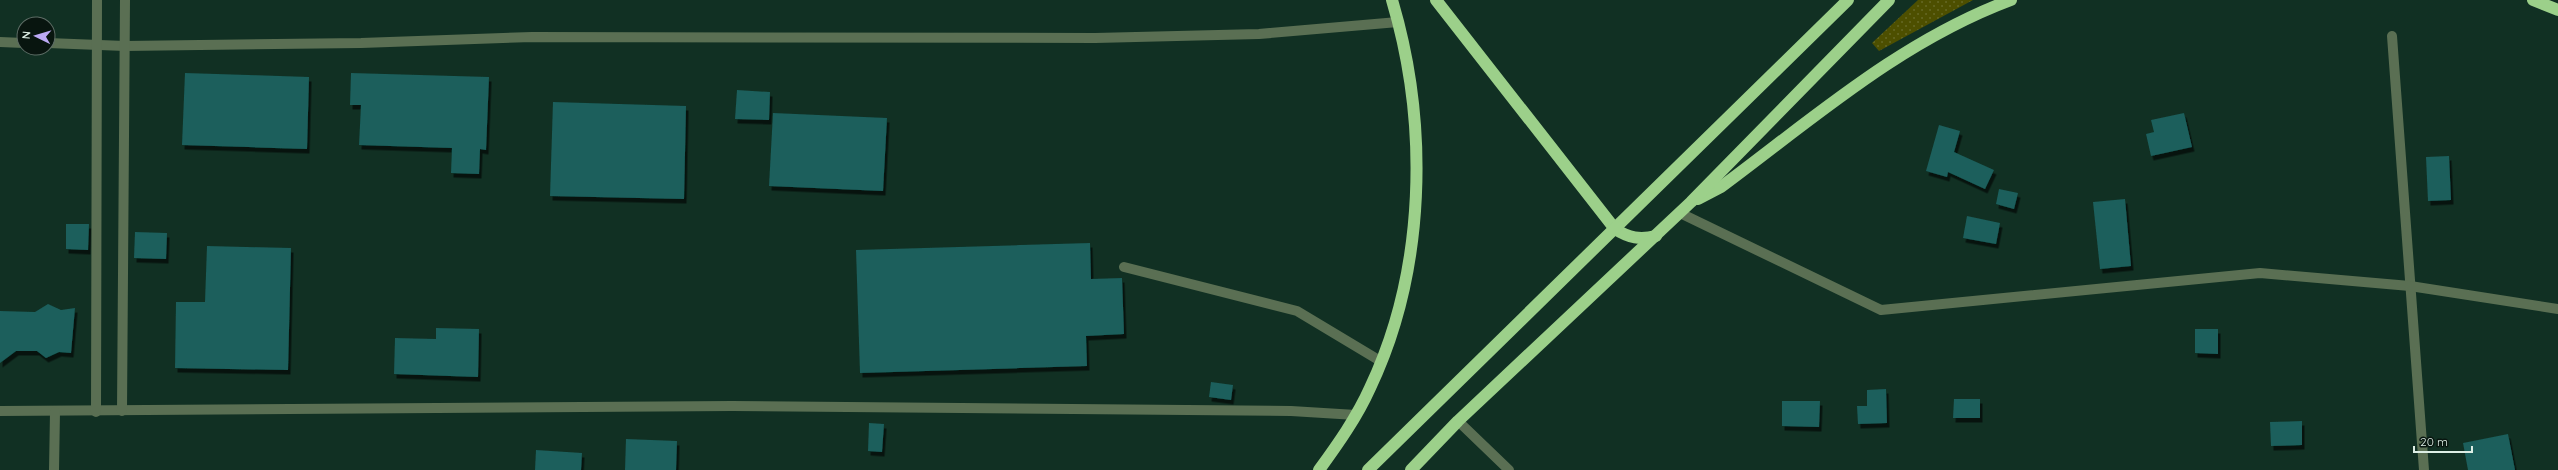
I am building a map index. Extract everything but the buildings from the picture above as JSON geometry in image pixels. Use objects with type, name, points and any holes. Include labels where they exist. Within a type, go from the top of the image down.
[{"type":"highway","points":[[1319,470],[1356,415],[1382,362],[1401,305],[1407,275],[1415,208],[1415,133],[1407,66],[1392,0]]},
{"type":"highway","points":[[1436,0],[1615,229],[1635,238],[1644,239],[1656,236]]},
{"type":"highway","points":[[1368,470],[1848,0]]},
{"type":"highway","points":[[1411,470],[1458,421],[1680,213],[1889,0]]},
{"type":"highway","points":[[1691,202],[1721,187],[1880,68],[1940,32],[2011,0]]},
{"type":"highway","points":[[2533,0],[2558,10]]},
{"type":"street","points":[[96,412],[97,0]]},
{"type":"street","points":[[122,411],[125,46],[124,0]]},
{"type":"street","points":[[56,43],[96,43],[125,46],[361,43],[532,37],[1094,38],[1259,34],[1398,22]]},
{"type":"street","points":[[2392,36],[2424,470]]},
{"type":"street","points":[[0,42],[16,43]]},
{"type":"street","points":[[1680,213],[1881,310],[2260,274],[2410,286],[2558,309]]},
{"type":"street","points":[[1124,267],[1297,311],[1382,362]]},
{"type":"street","points":[[0,411],[96,412],[740,406],[1291,410],[1356,415]]},
{"type":"street","points":[[54,470],[55,412]]},
{"type":"street","points":[[1458,421],[1509,470]]},
{"type":"shaded area","points":[[1918,0],[1973,0],[1879,51],[1872,43]]}]
